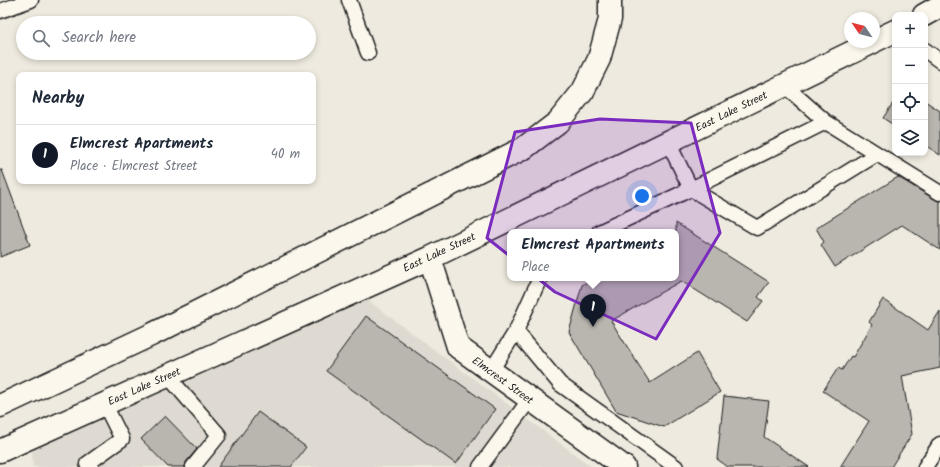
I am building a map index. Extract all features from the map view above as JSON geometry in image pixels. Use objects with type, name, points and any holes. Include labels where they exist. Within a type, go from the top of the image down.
[{"type":"main road","points":[[3,403],[153,334],[524,148],[558,122],[583,92],[599,59],[610,19],[610,0]]},
{"type":"main road","points":[[928,13],[940,6]]},
{"type":"main road","name":"East Lake Street","points":[[880,38],[892,32]]},
{"type":"main road","name":"East Lake Street","points":[[0,451],[104,403],[430,258],[861,48]]},
{"type":"main road","name":"Elmcrest Street","points":[[430,258],[458,347],[624,467]]},
{"type":"lane","points":[[0,11],[31,0]]},
{"type":"lane","points":[[349,0],[368,52]]},
{"type":"lane","points":[[928,52],[940,61]]},
{"type":"lane","points":[[784,85],[826,122],[940,193]]},
{"type":"lane","points":[[605,229],[691,189],[826,122]]},
{"type":"lane","points":[[668,142],[691,189],[757,228],[877,154]]},
{"type":"lane","points":[[491,371],[516,331],[539,281]]},
{"type":"lane","points":[[516,331],[560,384],[676,467]]},
{"type":"lane","points":[[167,375],[219,435],[193,467]]},
{"type":"lane","points":[[480,467],[530,399]]},
{"type":"lane","points":[[91,467],[87,464],[122,439],[104,403]]},
{"type":"lane","points":[[925,467],[940,444]]},
{"type":"highlighted area","points":[[600,119],[691,123],[720,233],[656,339],[555,292],[487,238],[515,132]]},
{"type":"shaded area","points":[[366,299],[592,467],[33,467],[32,448]]},
{"type":"building","points":[[928,103],[940,111],[940,155],[928,147]]},
{"type":"building","points":[[892,104],[892,124],[883,118]]},
{"type":"building","points":[[0,170],[2,170],[30,245],[0,257]]},
{"type":"building","points":[[898,177],[940,201],[940,250],[902,225],[835,267],[821,245],[824,242],[816,228]]},
{"type":"building","points":[[676,223],[769,282],[758,297],[763,301],[747,322],[681,281],[611,321],[650,383],[697,353],[720,392],[664,427],[616,411],[569,332],[582,285],[589,281],[679,281],[679,229],[676,229]]},
{"type":"building","points":[[883,299],[928,330],[940,311],[940,368],[902,376],[912,434],[891,467],[840,467],[869,421],[823,391],[838,368],[842,370],[851,356],[853,357],[872,325],[869,322]]},
{"type":"building","points":[[366,316],[495,409],[456,464],[326,371]]},
{"type":"building","points":[[724,396],[769,401],[764,437],[809,467],[728,467],[717,459]]},
{"type":"building","points":[[258,412],[306,447],[291,467],[218,467]]},
{"type":"building","points":[[165,416],[197,449],[186,462],[185,467],[168,467],[141,439]]},
{"type":"place","name":"Elmcrest Apartments","points":[[593,327]]}]
